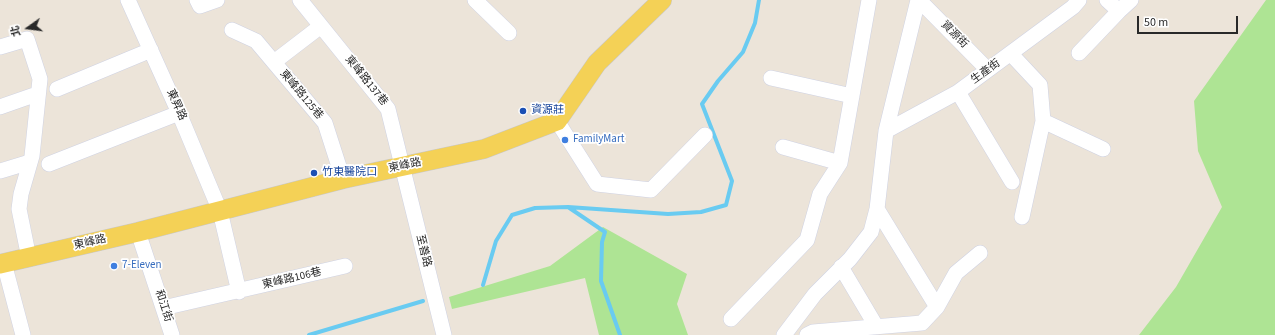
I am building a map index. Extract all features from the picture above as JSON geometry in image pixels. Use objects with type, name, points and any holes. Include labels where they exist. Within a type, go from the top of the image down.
[{"type":"main road","points":[[557,122],[597,63],[662,0]]},
{"type":"main road","name":"東峰路","points":[[2,264],[220,212],[343,179],[484,149],[557,122]]},
{"type":"street","name":"東昇路","points":[[128,0],[179,113],[220,212]]},
{"type":"street","points":[[197,0],[200,6],[217,0]]},
{"type":"street","name":"東峰路137巷","points":[[300,0],[388,109],[402,166]]},
{"type":"street","points":[[475,0],[508,33]]},
{"type":"street","points":[[731,319],[807,240],[820,194],[840,163],[869,0]]},
{"type":"street","points":[[784,335],[815,294],[850,259],[871,232],[877,209],[886,132],[918,0]]},
{"type":"street","name":"資源街","points":[[918,0],[988,70]]},
{"type":"street","points":[[1107,0],[1119,11]]},
{"type":"street","points":[[1079,53],[1130,0]]},
{"type":"street","name":"生產街","points":[[886,132],[958,92],[1011,54],[1073,2]]},
{"type":"street","points":[[274,62],[321,26]]},
{"type":"street","name":"東峰路125巷","points":[[232,30],[256,41],[325,123],[343,179]]},
{"type":"street","points":[[0,47],[27,39],[40,79],[30,162],[21,194],[19,209],[29,258]]},
{"type":"street","points":[[57,89],[150,50]]},
{"type":"street","points":[[1011,54],[1040,85],[1043,120],[1022,217]]},
{"type":"street","points":[[771,78],[852,96]]},
{"type":"street","points":[[958,92],[1012,182]]},
{"type":"street","points":[[0,107],[37,94]]},
{"type":"street","points":[[49,164],[179,113]]},
{"type":"street","points":[[1043,120],[1103,149]]},
{"type":"street","points":[[557,122],[597,184],[651,190],[705,135]]},
{"type":"street","points":[[783,147],[840,163]]},
{"type":"street","points":[[0,171],[30,162]]},
{"type":"street","name":"至善路","points":[[402,166],[444,335]]},
{"type":"street","points":[[877,209],[937,307]]},
{"type":"street","points":[[220,212],[238,292]]},
{"type":"street","name":"和江街","points":[[138,232],[172,335]]},
{"type":"street","points":[[808,335],[812,332],[922,323],[937,307],[956,273],[980,253]]},
{"type":"street","points":[[2,264],[23,335]]},
{"type":"street","name":"東峰路106巷","points":[[163,308],[238,292],[345,266]]},
{"type":"street","points":[[841,268],[876,326]]},
{"type":"green space","points":[[1266,0],[1275,0],[1275,335],[1139,335],[1176,287],[1222,207],[1198,151],[1194,101]]},
{"type":"green space","points":[[603,227],[687,274],[677,304],[688,335],[599,335],[585,278],[452,309],[449,297],[550,266]]},
{"type":"waterway","points":[[483,285],[496,241],[512,215],[535,208],[568,207],[668,214],[701,212],[726,205],[732,181],[702,104],[718,81],[743,52],[755,23],[759,0]]},
{"type":"waterway","points":[[568,207],[605,232],[602,242],[601,281],[620,335]]},
{"type":"waterway","points":[[309,335],[423,301]]},
{"type":"place","name":"資源莊","points":[[523,111]]},
{"type":"place","name":"FamilyMart","points":[[565,140]]},
{"type":"place","name":"竹東醫院口","points":[[314,173]]},
{"type":"place","name":"7-Eleven","points":[[114,266]]}]
